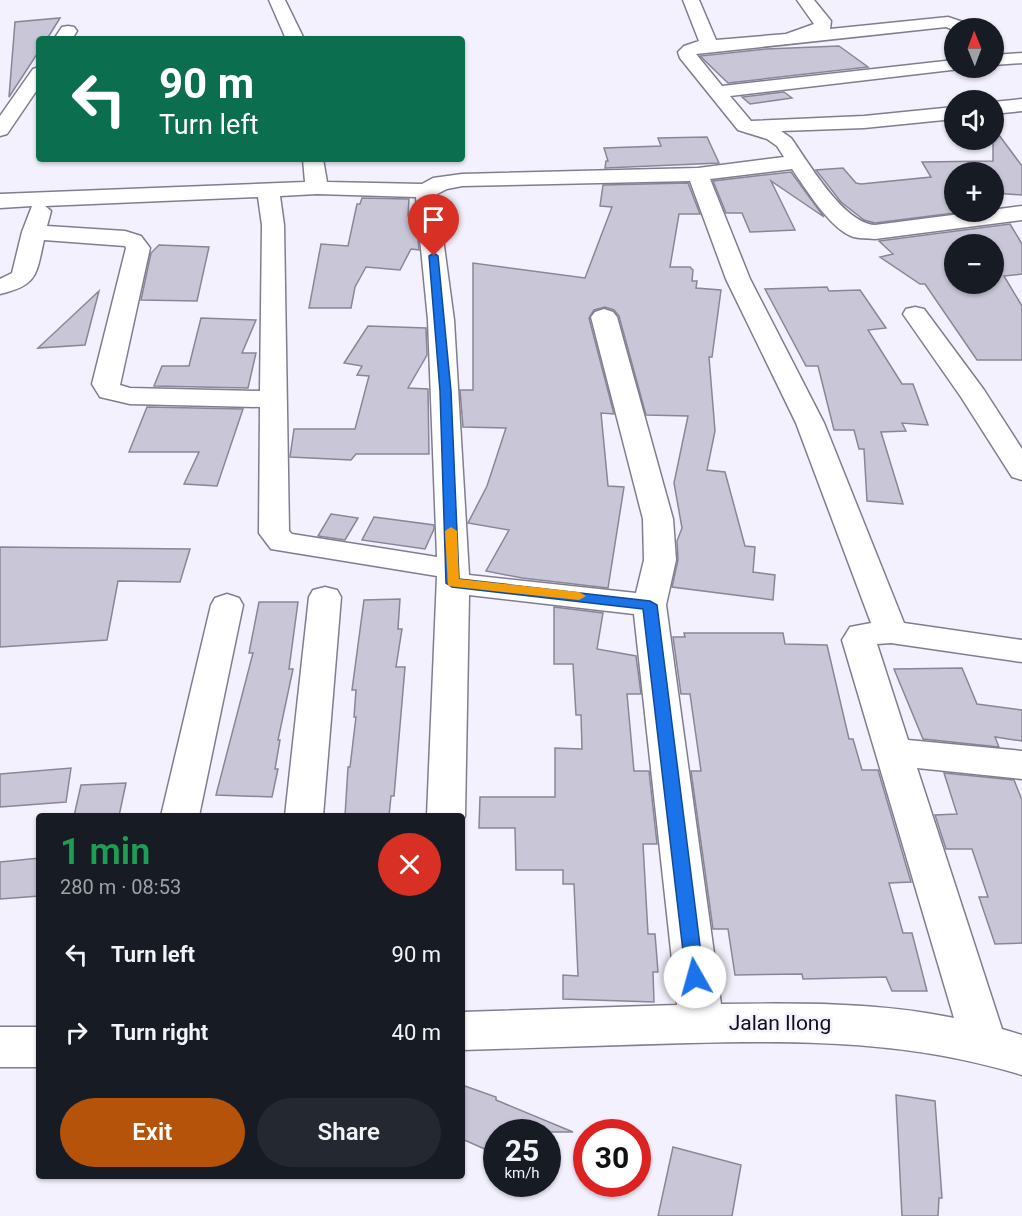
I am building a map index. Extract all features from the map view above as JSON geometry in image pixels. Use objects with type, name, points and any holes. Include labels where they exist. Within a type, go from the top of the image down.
[{"type":"street","points":[[277,0],[294,36]]},
{"type":"street","points":[[691,0],[710,46]]},
{"type":"street","points":[[800,37],[823,26],[821,16],[805,0]]},
{"type":"street","points":[[944,22],[692,48],[686,53],[744,126],[779,138],[838,215],[858,231],[875,232],[1022,213]]},
{"type":"street","points":[[717,92],[944,66]]},
{"type":"street","points":[[0,130],[36,77]]},
{"type":"street","points":[[1004,107],[1022,105]]},
{"type":"street","points":[[744,126],[864,122],[944,114]]},
{"type":"street","points":[[313,162],[317,188]]},
{"type":"street","points":[[0,201],[317,188],[426,191],[441,183],[462,180],[698,174],[798,162]]},
{"type":"street","points":[[698,174],[738,279],[810,423],[891,632]]},
{"type":"street","points":[[268,190],[273,225],[275,399],[272,526],[277,538],[282,542],[452,576],[650,605]]},
{"type":"street","points":[[426,191],[441,320],[452,576],[446,813]]},
{"type":"street","points":[[0,287],[21,279],[26,271],[33,232],[45,198]]},
{"type":"street","points":[[33,232],[125,238],[133,241],[138,248],[129,274],[124,308],[105,384],[110,391],[130,396],[275,399]]},
{"type":"street","points":[[915,314],[974,396],[1022,471]]},
{"type":"street","points":[[604,317],[658,519],[660,560],[650,605],[701,1023]]},
{"type":"street","points":[[304,813],[325,597]]},
{"type":"street","points":[[181,813],[227,605]]},
{"type":"street","points":[[1003,1049],[893,752],[859,640],[862,635],[869,633],[891,632],[1022,651]]},
{"type":"street","points":[[893,752],[1022,765]]},
{"type":"street","name":"Jalan Ilong","points":[[465,1031],[701,1023],[843,1023],[912,1029],[1003,1049]]},
{"type":"street","points":[[0,1047],[36,1047]]},
{"type":"building","points":[[60,18],[49,36],[36,36],[36,56],[9,97],[15,22]]},
{"type":"building","points":[[839,46],[868,67],[728,83],[700,56],[766,49]]},
{"type":"building","points":[[784,92],[792,98],[750,104],[742,97]]},
{"type":"building","points":[[707,137],[719,163],[605,168],[606,161],[608,161],[604,148],[661,146],[658,138]]},
{"type":"building","points":[[1004,142],[1022,166],[1022,195],[1004,194],[1004,162],[944,162],[944,214],[875,223],[864,220],[841,202],[816,170],[843,168],[856,183],[861,184],[931,177],[922,162],[993,161],[993,150],[1004,150]]},
{"type":"building","points":[[791,172],[824,217],[771,181],[795,230],[750,232],[742,213],[726,213],[713,181]]},
{"type":"building","points":[[688,183],[700,214],[679,214],[670,267],[690,267],[693,270],[692,281],[697,281],[696,288],[721,290],[712,357],[709,357],[715,431],[707,470],[725,472],[745,546],[755,547],[753,572],[775,575],[773,600],[672,587],[678,560],[677,541],[682,528],[674,483],[688,416],[646,415],[619,316],[614,310],[605,307],[594,310],[589,318],[614,414],[601,413],[608,486],[624,487],[608,588],[522,578],[486,571],[509,530],[468,523],[487,486],[506,428],[463,427],[460,390],[473,390],[473,263],[585,278],[612,207],[600,206],[603,185]]},
{"type":"building","points":[[362,198],[409,199],[408,216],[416,216],[419,250],[411,249],[400,270],[366,267],[355,287],[351,308],[309,308],[321,244],[348,246],[357,204],[360,204]]},
{"type":"building","points":[[1010,224],[1022,244],[1022,274],[1004,276],[1022,306],[1022,360],[977,360],[925,284],[920,284],[880,257],[893,254],[879,241]]},
{"type":"building","points":[[159,245],[209,247],[197,301],[141,300],[151,253]]},
{"type":"building","points":[[827,287],[829,291],[860,290],[886,328],[868,330],[902,384],[913,384],[928,425],[902,423],[906,431],[881,432],[903,504],[867,501],[864,449],[859,449],[854,430],[834,430],[818,366],[806,366],[765,289]]},
{"type":"building","points":[[99,291],[85,345],[38,348]]},
{"type":"building","points":[[201,318],[256,320],[242,353],[256,353],[248,388],[154,386],[162,366],[189,366]]},
{"type":"building","points":[[368,326],[426,328],[427,355],[408,388],[428,389],[429,454],[356,454],[351,460],[290,457],[294,429],[355,429],[369,376],[357,375],[362,366],[344,363]]},
{"type":"building","points":[[147,407],[243,409],[217,486],[184,484],[199,452],[129,452]]},
{"type":"building","points":[[331,514],[358,518],[345,540],[318,536]]},
{"type":"building","points":[[374,517],[434,525],[434,529],[425,549],[362,540]]},
{"type":"building","points":[[0,547],[190,549],[180,582],[118,581],[107,640],[0,647]]},
{"type":"building","points":[[400,599],[398,629],[402,629],[396,667],[405,667],[394,796],[391,796],[389,813],[345,813],[348,767],[350,767],[356,717],[354,717],[356,690],[352,690],[364,600]]},
{"type":"building","points":[[259,602],[298,602],[289,669],[293,669],[278,740],[280,740],[275,769],[278,769],[272,797],[216,795],[253,653],[249,653]]},
{"type":"building","points":[[554,607],[603,613],[597,649],[636,656],[641,694],[627,694],[634,771],[649,771],[657,844],[643,844],[648,934],[655,934],[658,972],[653,972],[654,1002],[563,999],[563,975],[578,976],[574,884],[563,884],[563,870],[516,870],[515,828],[479,828],[480,797],[555,797],[555,748],[582,749],[581,715],[576,715],[573,664],[554,664]]},
{"type":"building","points":[[684,633],[783,633],[785,644],[827,645],[849,739],[853,739],[862,770],[878,770],[911,882],[889,883],[903,933],[912,933],[927,991],[892,991],[886,977],[803,979],[802,974],[735,975],[728,929],[713,929],[691,771],[701,771],[690,694],[681,694],[673,637],[685,637]]},
{"type":"building","points":[[962,668],[977,704],[1022,710],[1022,741],[995,737],[999,747],[923,739],[894,669]]},
{"type":"building","points":[[71,768],[66,802],[0,807],[0,774]]},
{"type":"building","points":[[944,773],[1014,780],[1022,800],[1022,943],[995,944],[979,897],[988,897],[972,849],[946,849],[935,815],[957,814]]},
{"type":"building","points":[[126,783],[120,813],[75,813],[81,785]]},
{"type":"building","points":[[36,858],[36,896],[0,899],[0,862]]},
{"type":"building","points":[[465,1086],[496,1097],[496,1100],[542,1119],[483,1119],[483,1148],[465,1140]]},
{"type":"building","points":[[896,1095],[935,1101],[942,1198],[939,1198],[938,1216],[902,1216]]},
{"type":"building","points":[[561,1127],[573,1132],[561,1132]]},
{"type":"building","points":[[673,1147],[741,1165],[732,1216],[658,1216]]},
{"type":"slow traffic","points":[[451,531],[452,583],[579,596]]},
{"type":"route","points":[[434,256],[446,391],[452,583],[544,591],[650,605],[695,977]]}]
